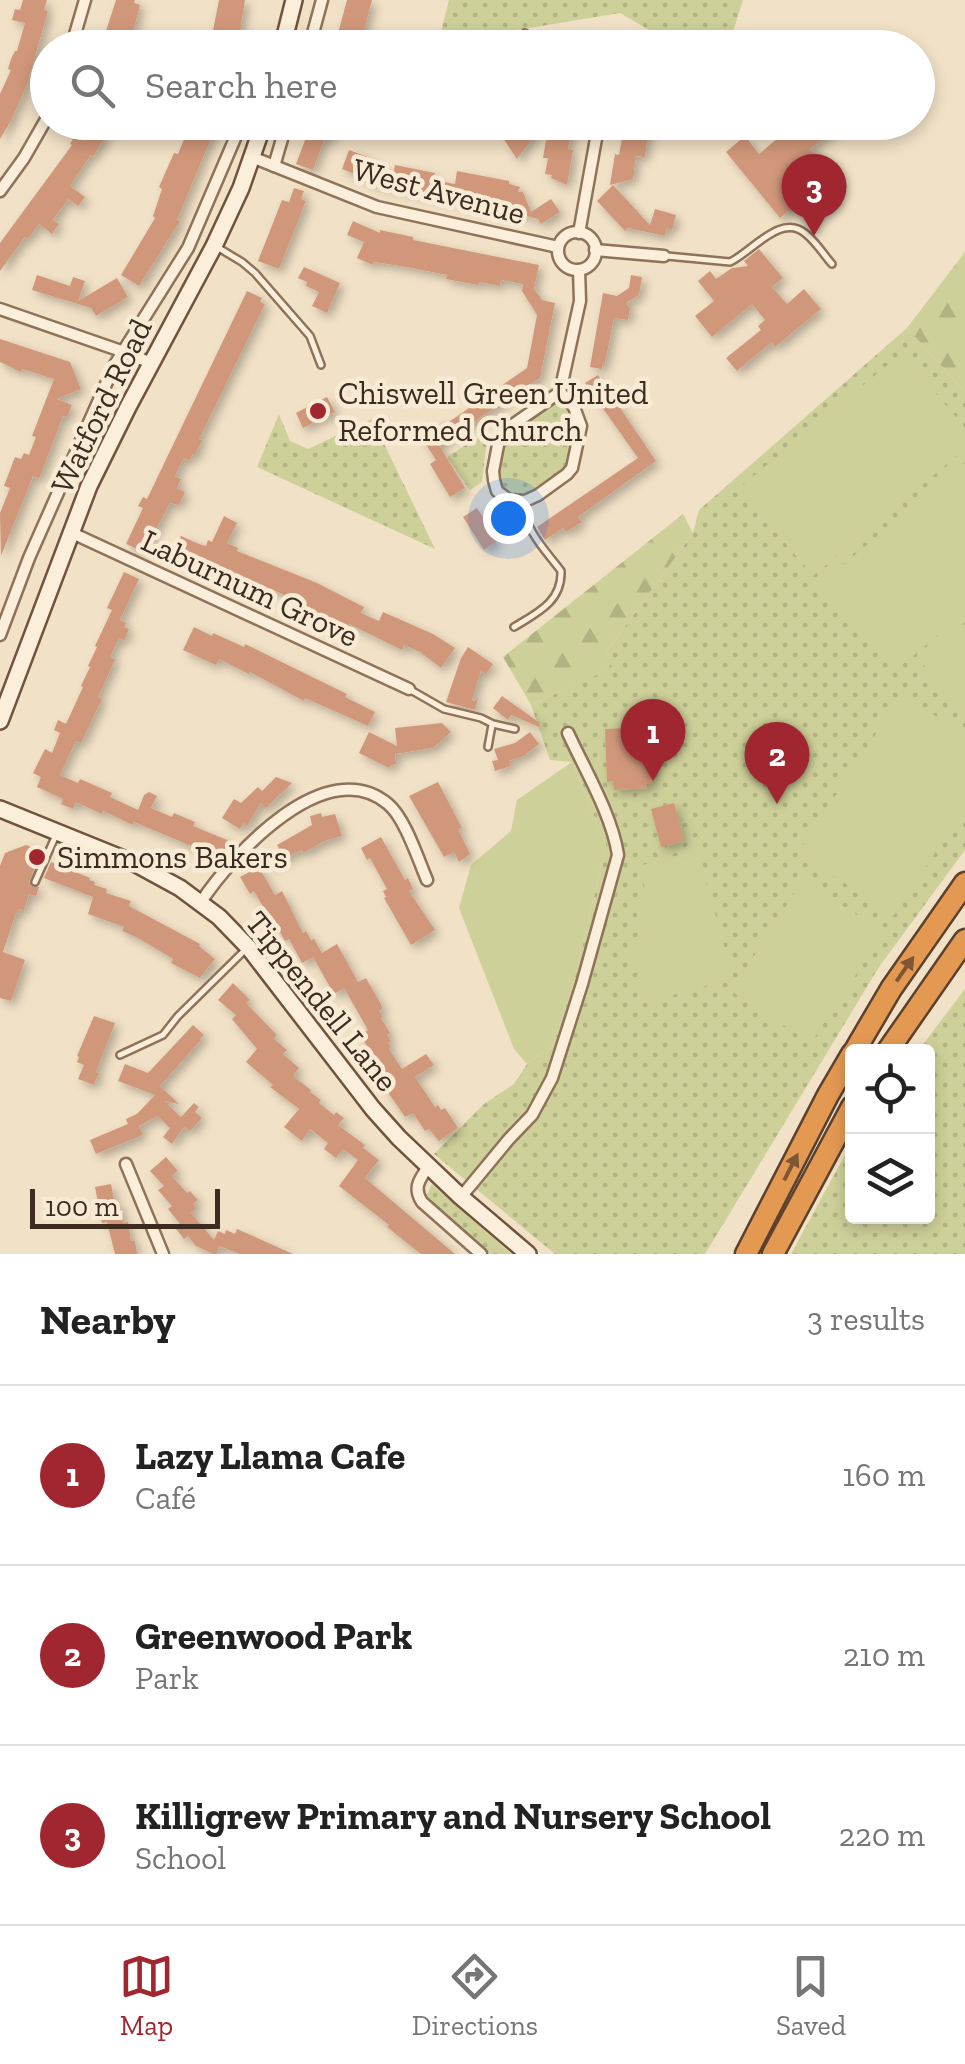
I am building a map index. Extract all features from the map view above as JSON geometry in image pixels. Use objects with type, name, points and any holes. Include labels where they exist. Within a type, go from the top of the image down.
[{"type":"highway","points":[[858,1044],[965,883]]},
{"type":"highway","points":[[893,1044],[965,940]]},
{"type":"highway","points":[[746,1254],[845,1066]]},
{"type":"highway","points":[[774,1254],[845,1120]]},
{"type":"street","points":[[77,30],[85,0]]},
{"type":"street","points":[[286,30],[294,0]]},
{"type":"street","points":[[314,30],[322,0]]},
{"type":"street","points":[[0,191],[34,140]]},
{"type":"street","name":"Watford Road","points":[[0,635],[29,558],[114,366],[188,248],[234,140]]},
{"type":"street","name":"Watford Road","points":[[0,721],[89,486],[214,246],[258,140]]},
{"type":"street","points":[[274,166],[282,140]]},
{"type":"street","points":[[579,233],[596,140]]},
{"type":"street","name":"West Avenue","points":[[252,157],[387,210],[558,248]]},
{"type":"street","points":[[579,233],[592,241],[595,250],[592,261],[578,270],[563,264],[558,248],[568,234],[579,233]]},
{"type":"street","points":[[595,250],[664,256]]},
{"type":"street","points":[[560,392],[574,407],[580,426],[576,459],[568,474],[538,495],[525,501],[509,500],[497,491],[493,471],[500,440],[503,432],[560,392],[580,301],[578,270]]},
{"type":"street","points":[[0,309],[151,363]]},
{"type":"street","name":"Laburnum Grove","points":[[70,532],[409,689]]},
{"type":"street","points":[[461,1198],[532,1115],[552,1078],[618,855],[604,812],[568,733]]},
{"type":"street","points":[[201,902],[267,829],[298,805],[328,792],[362,792],[387,803],[402,824],[427,880]]},
{"type":"street","name":"Tippendell Lane","points":[[0,809],[136,864],[219,917],[248,948],[373,1110],[461,1198],[528,1254]]},
{"type":"street","points":[[126,1164],[163,1254]]},
{"type":"street","points":[[428,1167],[417,1184],[418,1196],[481,1254]]},
{"type":"lane","points":[[664,256],[730,262],[772,232],[794,228],[804,232],[832,264]]},
{"type":"lane","points":[[214,246],[255,273],[310,336],[322,365]]},
{"type":"lane","points":[[514,627],[554,600],[562,577],[526,522],[525,501]]},
{"type":"lane","points":[[409,689],[444,709],[515,729]]},
{"type":"lane","points":[[488,747],[492,724]]},
{"type":"lane","points":[[35,882],[58,832]]},
{"type":"lane","points":[[120,1055],[162,1035],[248,948]]},
{"type":"green space","points":[[449,0],[743,0],[733,30],[649,30],[620,13],[517,30],[441,30]]},
{"type":"green space","points":[[965,252],[965,392],[907,328]]},
{"type":"green space","points":[[907,328],[965,392],[965,850],[879,967],[705,1254],[555,1254],[434,1154],[484,1104],[514,1084],[527,1064],[553,1045],[573,985],[606,845],[572,762],[550,760],[531,705],[611,668],[607,651],[693,533],[699,510]]},
{"type":"green space","points":[[902,353],[965,428],[965,449],[813,576],[739,488]]},
{"type":"green space","points":[[556,402],[569,408],[574,424],[573,451],[566,467],[536,491],[510,493],[503,485],[500,463],[507,440],[523,421]]},
{"type":"green space","points":[[279,414],[290,441],[308,449],[372,419],[435,549],[257,467]]},
{"type":"green space","points":[[488,431],[482,482],[470,490],[447,457]]},
{"type":"green space","points":[[965,463],[965,612],[894,672],[820,584]]},
{"type":"green space","points":[[683,514],[693,533],[607,651],[612,668],[531,705],[503,657]]},
{"type":"green space","points":[[965,624],[965,715],[920,661]]},
{"type":"green space","points":[[902,694],[965,735],[965,807],[894,915],[798,853]]},
{"type":"green space","points":[[572,762],[606,845],[573,985],[553,1045],[527,1064],[514,1049],[459,908],[471,865],[511,831],[517,800]]},
{"type":"green space","points":[[697,850],[733,978],[645,1003],[628,940],[657,931],[642,933],[633,901],[647,896],[639,866]]},
{"type":"green space","points":[[803,880],[884,932],[811,1043],[731,991]]},
{"type":"green space","points":[[965,989],[965,1254],[791,1254],[845,1155],[845,1224],[935,1224],[935,1044],[923,1044]]},
{"type":"green space","points":[[432,1184],[511,1254],[490,1254],[435,1207],[427,1195]]},
{"type":"building","points":[[23,0],[47,0],[43,30],[30,30],[27,84],[0,139],[0,94],[25,23],[12,20],[15,9],[20,10]]},
{"type":"building","points":[[116,0],[135,0],[140,5],[134,30],[106,30]]},
{"type":"building","points":[[219,0],[245,0],[240,30],[213,30]]},
{"type":"building","points":[[347,0],[372,0],[364,30],[339,30]]},
{"type":"building","points":[[72,140],[103,140],[70,186],[85,197],[78,206],[68,199],[53,220],[59,224],[52,234],[39,224],[0,271],[0,243]]},
{"type":"building","points":[[184,140],[210,140],[177,220],[180,221],[139,286],[121,275],[155,218],[162,189],[159,187],[174,153],[178,154]]},
{"type":"building","points":[[305,140],[324,140],[313,170],[296,164]]},
{"type":"building","points":[[504,140],[531,140],[517,159]]},
{"type":"building","points":[[546,140],[570,140],[568,149],[573,150],[567,185],[545,174],[548,158],[543,158]]},
{"type":"building","points":[[622,140],[647,140],[645,157],[636,156],[633,179],[610,185],[615,154],[619,155]]},
{"type":"building","points":[[740,140],[748,140],[759,154],[776,140],[822,140],[810,149],[836,180],[812,200],[806,192],[780,218],[726,152]]},
{"type":"building","points":[[349,150],[373,159],[371,165],[394,171],[395,165],[435,173],[433,180],[455,184],[457,171],[509,181],[520,187],[518,192],[523,192],[531,212],[551,199],[560,212],[541,224],[538,219],[515,213],[370,183],[371,180],[342,169]]},
{"type":"building","points":[[613,185],[650,225],[655,209],[676,215],[672,230],[667,228],[665,236],[628,228],[625,231],[597,201]]},
{"type":"building","points":[[294,188],[304,191],[301,199],[306,201],[279,269],[258,261],[282,200],[289,202]]},
{"type":"building","points":[[353,221],[380,233],[539,265],[534,289],[542,300],[555,303],[540,378],[439,445],[465,488],[450,497],[430,464],[436,460],[420,435],[445,421],[446,424],[527,368],[537,315],[522,291],[523,284],[501,280],[500,286],[479,282],[478,285],[407,267],[374,262],[373,265],[357,258],[364,242],[347,235]]},
{"type":"building","points":[[759,249],[783,278],[772,287],[787,304],[804,289],[821,309],[775,347],[772,342],[737,371],[726,358],[761,330],[758,326],[765,320],[752,304],[712,337],[695,316],[714,301],[698,281],[710,271],[716,279],[732,268],[748,266],[744,261]]},
{"type":"building","points":[[304,267],[340,283],[327,313],[312,306],[319,292],[298,278]]},
{"type":"building","points":[[37,275],[70,286],[73,277],[85,281],[78,301],[117,278],[128,297],[96,316],[91,308],[32,290]]},
{"type":"building","points":[[631,275],[642,277],[639,295],[626,303],[630,308],[628,320],[614,318],[605,363],[602,369],[590,367],[603,293],[617,296],[629,288]]},
{"type":"building","points":[[247,291],[262,298],[260,302],[265,304],[199,439],[202,440],[195,455],[189,461],[184,458],[175,476],[181,479],[177,488],[185,492],[179,505],[170,503],[144,552],[126,544],[143,508],[138,506],[143,497],[147,499]]},
{"type":"building","points":[[0,339],[70,362],[81,389],[57,399],[72,405],[67,417],[63,416],[39,479],[33,476],[1,556],[0,513],[10,488],[4,486],[15,457],[29,455],[36,437],[32,436],[54,379],[22,369],[21,372],[0,362]]},
{"type":"building","points":[[598,375],[656,461],[578,517],[582,522],[545,540],[537,527],[638,458],[585,383]]},
{"type":"building","points":[[327,397],[335,412],[303,428],[296,413]]},
{"type":"building","points":[[477,508],[498,541],[484,550],[463,517]]},
{"type":"building","points":[[224,516],[237,523],[227,543],[237,551],[317,583],[364,607],[361,613],[379,621],[383,612],[455,648],[441,668],[420,652],[404,645],[402,650],[349,624],[348,627],[204,559],[202,564],[173,553],[181,536],[206,546],[208,540],[212,542]]},
{"type":"building","points":[[124,572],[139,579],[120,620],[129,629],[124,641],[119,638],[110,657],[115,660],[98,697],[102,699],[60,775],[112,793],[110,797],[138,810],[144,795],[149,792],[157,796],[151,808],[172,817],[174,813],[195,822],[193,826],[232,842],[220,858],[76,802],[73,809],[61,804],[63,799],[37,787],[41,777],[33,773],[45,749],[52,753],[60,733],[54,730],[58,720],[66,724],[83,687],[95,646],[112,610],[107,608]]},
{"type":"building","points":[[194,627],[244,647],[245,644],[347,694],[345,697],[375,712],[368,726],[305,698],[304,701],[219,659],[216,665],[183,650]]},
{"type":"building","points":[[468,647],[493,664],[486,674],[481,671],[472,700],[478,698],[475,710],[446,702]]},
{"type":"building","points":[[502,696],[540,723],[539,727],[511,715],[508,720],[493,708]]},
{"type":"building","points":[[442,723],[451,732],[433,748],[395,754],[396,764],[389,768],[359,753],[369,732],[397,746],[395,728]]},
{"type":"building","points":[[650,727],[653,784],[647,784],[647,788],[614,790],[613,781],[607,782],[605,729]]},
{"type":"building","points":[[530,732],[539,744],[524,756],[509,761],[511,766],[495,771],[492,761],[498,760],[494,749],[515,743]]},
{"type":"building","points":[[276,777],[292,783],[266,808],[261,803],[247,826],[244,823],[240,829],[222,818],[234,799],[241,803]]},
{"type":"building","points":[[438,782],[462,828],[458,829],[470,854],[459,862],[454,852],[444,857],[409,796]]},
{"type":"building","points":[[674,803],[684,841],[661,847],[651,809]]},
{"type":"building","points":[[321,813],[322,817],[335,814],[342,836],[269,867],[277,845],[312,825],[310,816]]},
{"type":"building","points":[[381,837],[435,930],[411,945],[384,898],[383,891],[387,889],[361,848]]},
{"type":"building","points":[[26,845],[42,851],[29,882],[32,887],[39,887],[36,896],[29,894],[24,910],[16,913],[3,952],[25,960],[11,1001],[0,998],[0,866],[5,853]]},
{"type":"building","points":[[51,862],[90,878],[94,885],[107,889],[106,893],[131,901],[129,906],[200,944],[215,959],[200,978],[122,931],[124,927],[88,914],[93,897],[44,878]]},
{"type":"building","points":[[259,867],[275,895],[282,891],[303,933],[306,931],[314,939],[322,953],[337,944],[358,982],[366,978],[381,1004],[381,1018],[390,1033],[389,1049],[402,1069],[426,1054],[434,1065],[415,1077],[435,1107],[445,1108],[458,1128],[439,1141],[429,1129],[425,1131],[413,1113],[405,1117],[370,1066],[373,1065],[363,1048],[367,1046],[360,1035],[368,1030],[344,988],[334,994],[313,957],[302,963],[289,939],[285,941],[254,891],[250,894],[240,877]]},
{"type":"building","points":[[233,983],[277,1035],[274,1039],[287,1050],[283,1054],[299,1068],[293,1076],[321,1100],[319,1103],[344,1118],[338,1125],[379,1160],[365,1178],[455,1254],[421,1254],[339,1186],[358,1160],[343,1149],[336,1158],[324,1149],[328,1143],[310,1129],[302,1141],[284,1127],[299,1109],[246,1062],[257,1049],[232,1019],[236,1015],[218,1000]]},
{"type":"building","points":[[94,1016],[115,1023],[94,1085],[78,1079],[84,1065],[77,1062],[77,1056]]},
{"type":"building","points":[[193,1025],[204,1035],[160,1086],[179,1104],[164,1101],[181,1117],[194,1103],[199,1107],[195,1112],[202,1118],[190,1131],[184,1127],[172,1144],[163,1137],[170,1128],[158,1116],[139,1126],[143,1135],[96,1154],[90,1140],[128,1124],[126,1119],[137,1114],[155,1095],[118,1081],[125,1064],[148,1073]]},
{"type":"building","points":[[166,1157],[178,1171],[172,1176],[198,1200],[191,1213],[214,1240],[218,1231],[235,1234],[237,1229],[293,1254],[240,1254],[219,1246],[217,1254],[213,1254],[196,1246],[188,1236],[184,1239],[176,1229],[181,1225],[168,1209],[172,1206],[158,1190],[164,1186],[150,1171]]},
{"type":"building","points":[[111,1184],[115,1204],[120,1204],[123,1223],[128,1222],[137,1254],[115,1254],[107,1222],[102,1223],[95,1187]]},
{"type":"place","name":"Killigrew Primary and Nursery School","points":[[814,236]]},
{"type":"place","name":"Chiswell Green United Reformed Church","points":[[318,411]]},
{"type":"place","name":"Lazy Llama Cafe","points":[[653,781]]},
{"type":"place","name":"Greenwood Park","points":[[777,804]]},
{"type":"place","name":"Simmons Bakers","points":[[37,857]]}]
